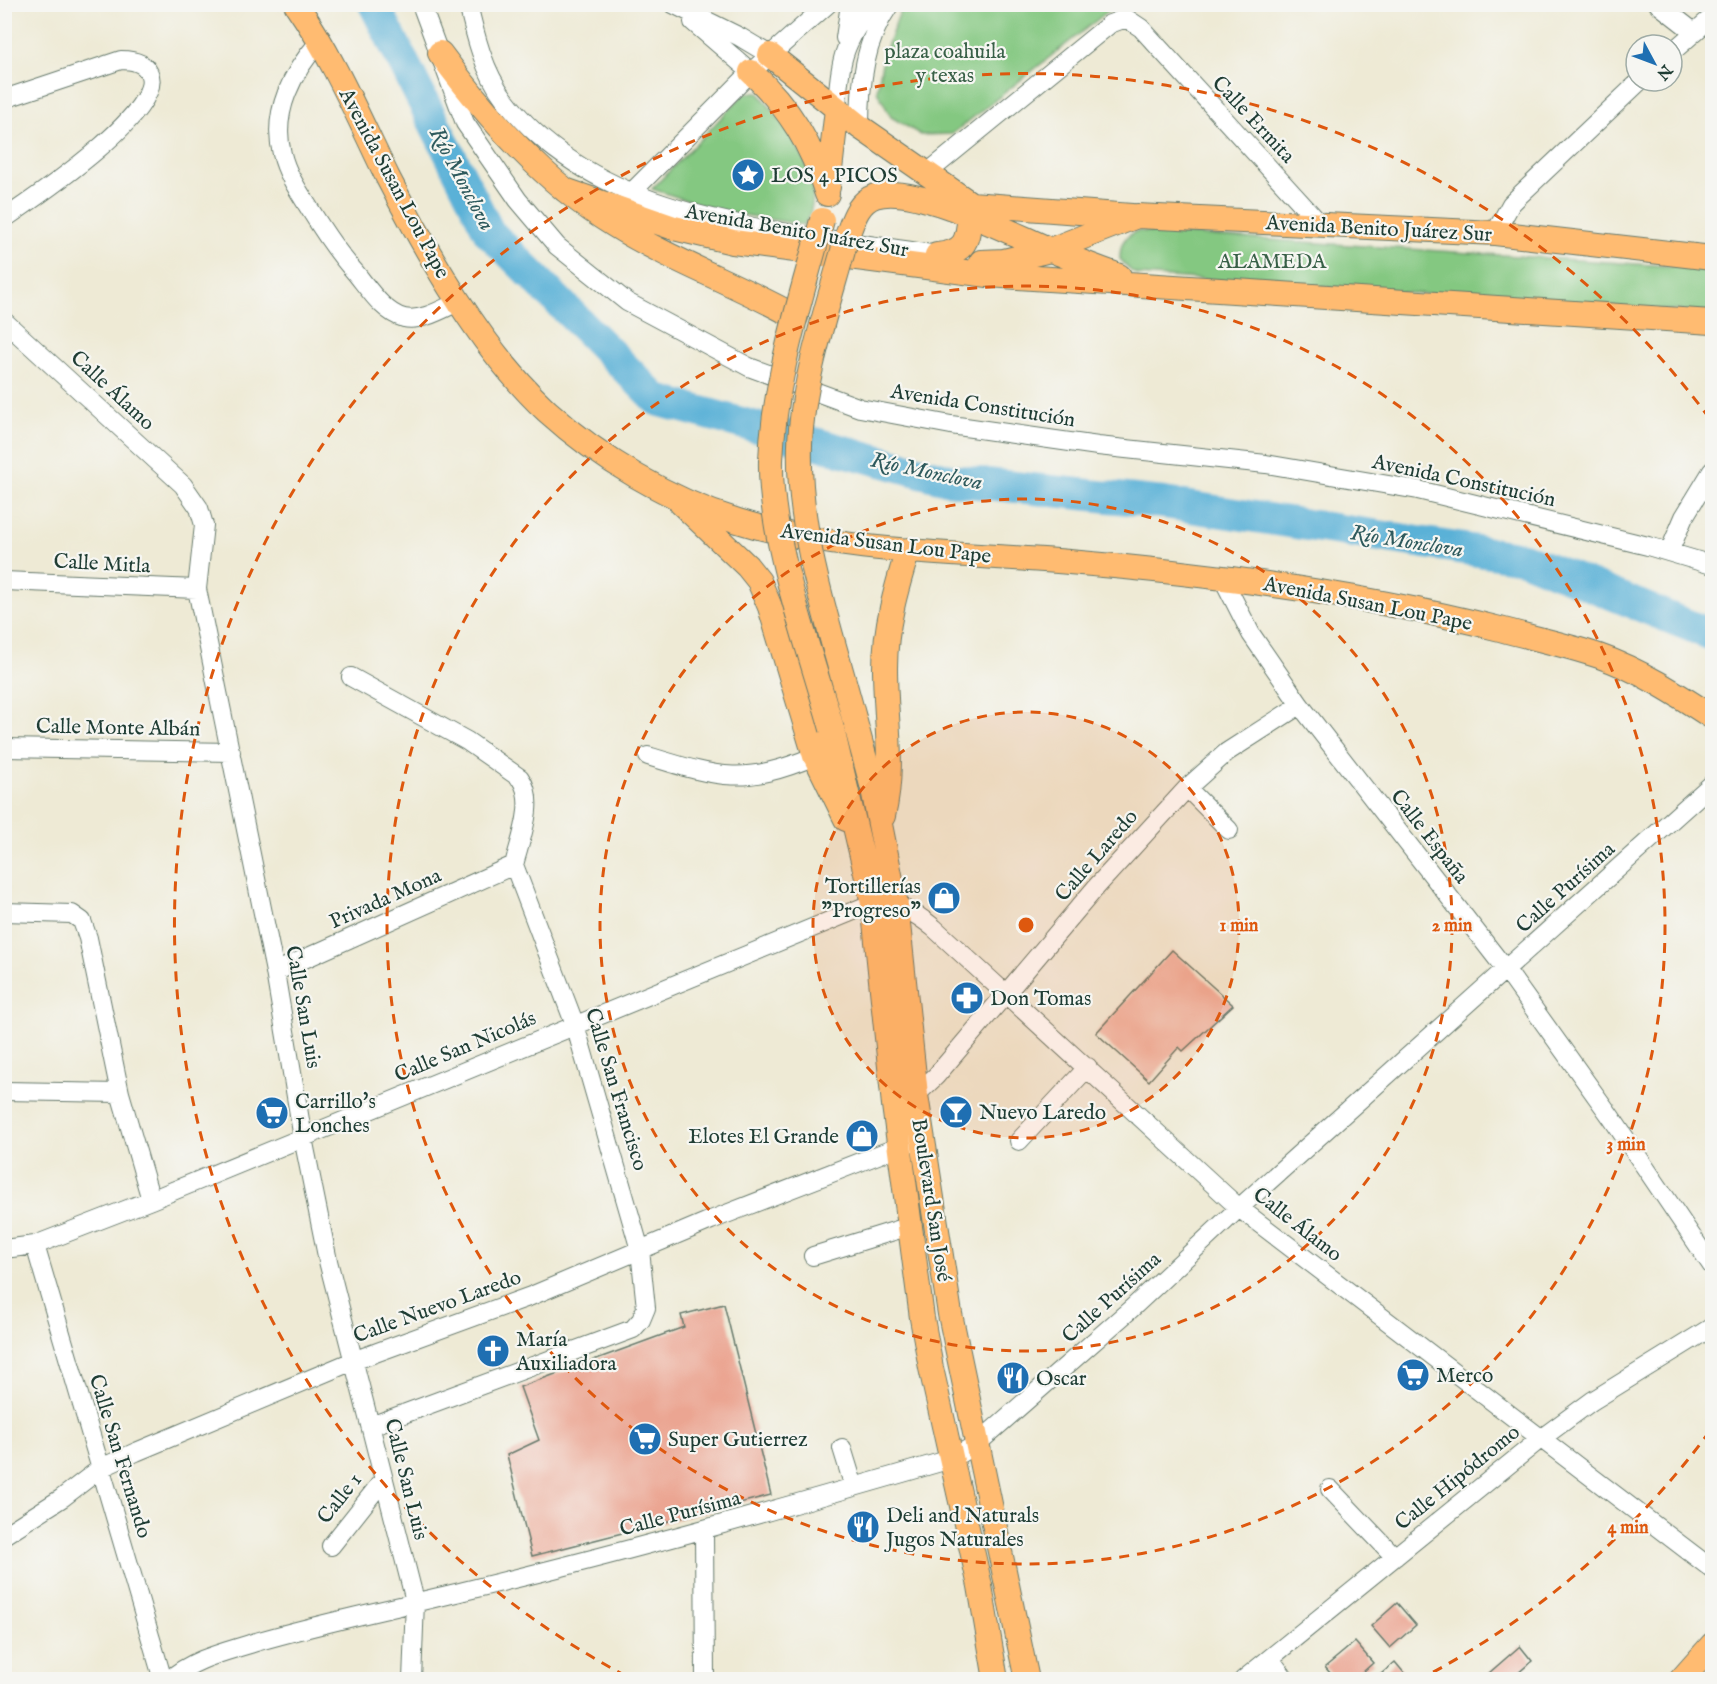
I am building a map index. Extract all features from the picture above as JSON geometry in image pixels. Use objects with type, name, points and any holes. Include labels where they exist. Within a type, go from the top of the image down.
[{"type":"main road","name":"Avenida Susan Lou Pape","points":[[296,4],[320,41],[421,238],[460,301],[519,383],[549,413],[601,453],[673,496],[737,521],[780,532],[908,550],[1123,566],[1222,577],[1355,597],[1453,617],[1599,656],[1673,692],[1713,717]]},
{"type":"main road","points":[[440,53],[508,136],[565,190],[614,225],[796,317]]},
{"type":"main road","points":[[770,55],[970,210],[1128,220]]},
{"type":"main road","points":[[751,72],[791,115],[806,139],[827,194]]},
{"type":"main road","name":"Boulevard San José","points":[[837,109],[822,220],[796,317],[775,415],[771,461],[774,499],[783,554],[832,729],[859,839],[884,904],[950,1314],[1027,1680]]},
{"type":"main road","points":[[565,190],[674,228],[733,242],[988,275],[1129,281]]},
{"type":"main road","name":"Avenida Benito Juárez Sur","points":[[854,718],[818,579],[801,492],[800,443],[810,377],[847,236],[859,207],[869,199],[882,194],[920,198],[970,210],[1050,250],[1129,281],[1713,322]]},
{"type":"main road","points":[[938,255],[952,254],[964,246],[970,210]]},
{"type":"main road","points":[[1128,220],[1113,232],[1108,251],[1113,269],[1129,281]]},
{"type":"main road","name":"Avenida Benito Juárez Sur","points":[[1050,250],[1128,220],[1495,233],[1713,258]]},
{"type":"main road","points":[[938,255],[995,262],[1050,250]]},
{"type":"main road","points":[[673,496],[747,566],[759,581],[770,607],[815,756],[837,804],[859,839]]},
{"type":"main road","points":[[881,824],[891,772],[886,706],[886,637],[891,605],[908,550]]},
{"type":"main road","name":"Boulevard San José","points":[[854,718],[881,824],[894,1104],[910,1227],[931,1368],[980,1586],[996,1680]]},
{"type":"main road","points":[[950,1314],[931,1368],[969,1404]]},
{"type":"main road","points":[[1681,1680],[1713,1645]]},
{"type":"street","name":"Avenida Constitución","points":[[421,4],[465,123],[518,200],[557,246],[627,302],[749,367],[860,408],[951,425],[1098,446],[1266,464],[1418,489],[1713,565]]},
{"type":"street","name":"Avenida Benito Juárez Sur","points":[[468,4],[485,62],[502,96],[518,114],[570,160],[609,183],[631,193],[695,213],[761,228],[938,255]]},
{"type":"street","points":[[631,193],[751,72],[828,4]]},
{"type":"street","points":[[837,109],[838,78],[850,4]]},
{"type":"street","points":[[844,49],[856,25],[873,4]]},
{"type":"street","points":[[860,127],[864,66],[872,37],[890,4]]},
{"type":"street","points":[[1658,4],[1695,32]]},
{"type":"street","points":[[678,7],[751,72]]},
{"type":"street","points":[[678,7],[740,37],[770,55]]},
{"type":"street","points":[[1684,42],[1713,17]]},
{"type":"street","name":"Calle Ermita","points":[[926,174],[1008,105],[1115,21],[1129,18],[1322,226]]},
{"type":"street","points":[[320,41],[298,66],[285,98],[280,144],[286,167],[297,188],[348,265],[391,311],[404,318],[418,318],[460,301]]},
{"type":"street","points":[[4,99],[121,60],[132,60],[141,64],[147,70],[152,83],[147,98],[136,115],[107,142],[4,219]]},
{"type":"street","points":[[1495,233],[1511,204],[1627,93]]},
{"type":"street","name":"Calle Álamo","points":[[7,327],[183,485]]},
{"type":"street","points":[[1669,552],[1684,517],[1713,471]]},
{"type":"street","name":"Calle San Luis","points":[[183,485],[199,508],[204,525],[197,590],[275,972],[303,1138],[328,1261],[415,1601],[412,1680]]},
{"type":"street","name":"Calle España","points":[[1222,577],[1251,634],[1300,705],[1506,970],[1611,1117],[1713,1266]]},
{"type":"street","name":"Calle Mitla","points":[[4,581],[197,590]]},
{"type":"street","points":[[351,677],[467,741],[520,778],[525,786],[526,811],[514,865]]},
{"type":"street","name":"Calle Laredo","points":[[894,1104],[916,1095],[1008,993],[1098,885],[1187,788],[1227,752],[1300,705]]},
{"type":"street","name":"Calle Monte Albán","points":[[4,748],[231,752]]},
{"type":"street","points":[[648,756],[693,770],[743,778],[784,768],[815,756]]},
{"type":"street","name":"Calle Purísima","points":[[169,1680],[204,1658],[360,1614],[704,1531],[951,1459],[978,1443],[1131,1310],[1239,1208],[1713,784]]},
{"type":"street","points":[[1187,788],[1229,830]]},
{"type":"street","name":"Privada Mona","points":[[275,972],[514,865]]},
{"type":"street","name":"Calle San Francisco","points":[[371,1426],[633,1329],[641,1320],[646,1308],[640,1251],[576,1024],[514,865]]},
{"type":"street","name":"Calle Álamo","points":[[884,904],[920,916],[1008,993],[1239,1208],[1539,1440],[1713,1569]]},
{"type":"street","name":"Calle San Nicolás","points":[[4,1249],[35,1245],[151,1200],[576,1024],[884,904]]},
{"type":"street","points":[[4,912],[72,914],[82,921],[88,938],[120,1093],[151,1200]]},
{"type":"street","points":[[1019,1141],[1088,1067]]},
{"type":"street","points":[[4,1091],[120,1093]]},
{"type":"street","name":"Calle Nuevo Laredo","points":[[4,1535],[62,1498],[101,1468],[353,1361],[531,1296],[923,1138]]},
{"type":"street","points":[[813,1256],[910,1227]]},
{"type":"street","name":"Calle San Fernando","points":[[35,1245],[164,1680]]},
{"type":"street","name":"Calle Hipódromo","points":[[1243,1680],[1539,1440],[1592,1401],[1713,1328]]},
{"type":"street","points":[[842,1448],[854,1487]]},
{"type":"street","name":"Calle 1","points":[[331,1546],[384,1479]]},
{"type":"street","points":[[1330,1489],[1395,1557]]},
{"type":"street","points":[[704,1531],[705,1680]]},
{"type":"street","points":[[1270,1659],[1286,1680]]},
{"type":"green space","name":"plaza coahuila y texas","points":[[907,4],[1116,5],[952,134],[921,135],[891,117],[877,91],[883,58],[901,9]]},
{"type":"green space","points":[[745,93],[759,93],[792,138],[802,156],[813,191],[811,208],[804,225],[720,211],[652,189]]},
{"type":"green space","name":"ALAMEDA","points":[[1137,231],[1712,269],[1712,313],[1138,275],[1120,259],[1124,241]]},
{"type":"building","points":[[1172,950],[1233,1005],[1183,1051],[1179,1047],[1149,1081],[1096,1033]]},
{"type":"building","points":[[724,1304],[771,1495],[532,1556],[507,1455],[539,1440],[520,1387],[684,1327],[681,1315]]},
{"type":"building","points":[[1397,1603],[1416,1625],[1390,1648],[1371,1626]]},
{"type":"building","points":[[1355,1642],[1373,1663],[1354,1680],[1336,1680],[1325,1667]]},
{"type":"building","points":[[1520,1646],[1532,1661],[1510,1680],[1481,1680]]},
{"type":"building","points":[[1395,1662],[1410,1680],[1374,1680]]},
{"type":"waterway","name":"Río Monclova","points":[[374,4],[489,232],[657,400],[950,480],[1164,503],[1523,558],[1712,635]]},
{"type":"place","name":"LOS 4 PICOS","points":[[748,175]]},
{"type":"place","name":"Tortillerías \"Progreso\"","points":[[944,898]]},
{"type":"place","name":"Don Tomas","points":[[967,998]]},
{"type":"place","name":"Nuevo Laredo","points":[[956,1112]]},
{"type":"place","name":"Carrillo's Lonches","points":[[272,1113]]},
{"type":"place","name":"Elotes El Grande","points":[[862,1136]]},
{"type":"place","name":"María Auxiliadora","points":[[493,1351]]},
{"type":"place","name":"Merco","points":[[1413,1375]]},
{"type":"place","name":"Oscar","points":[[1013,1378]]},
{"type":"place","name":"Super Gutierrez","points":[[645,1439]]},
{"type":"place","name":"Deli and Naturals Jugos Naturales","points":[[863,1527]]}]
